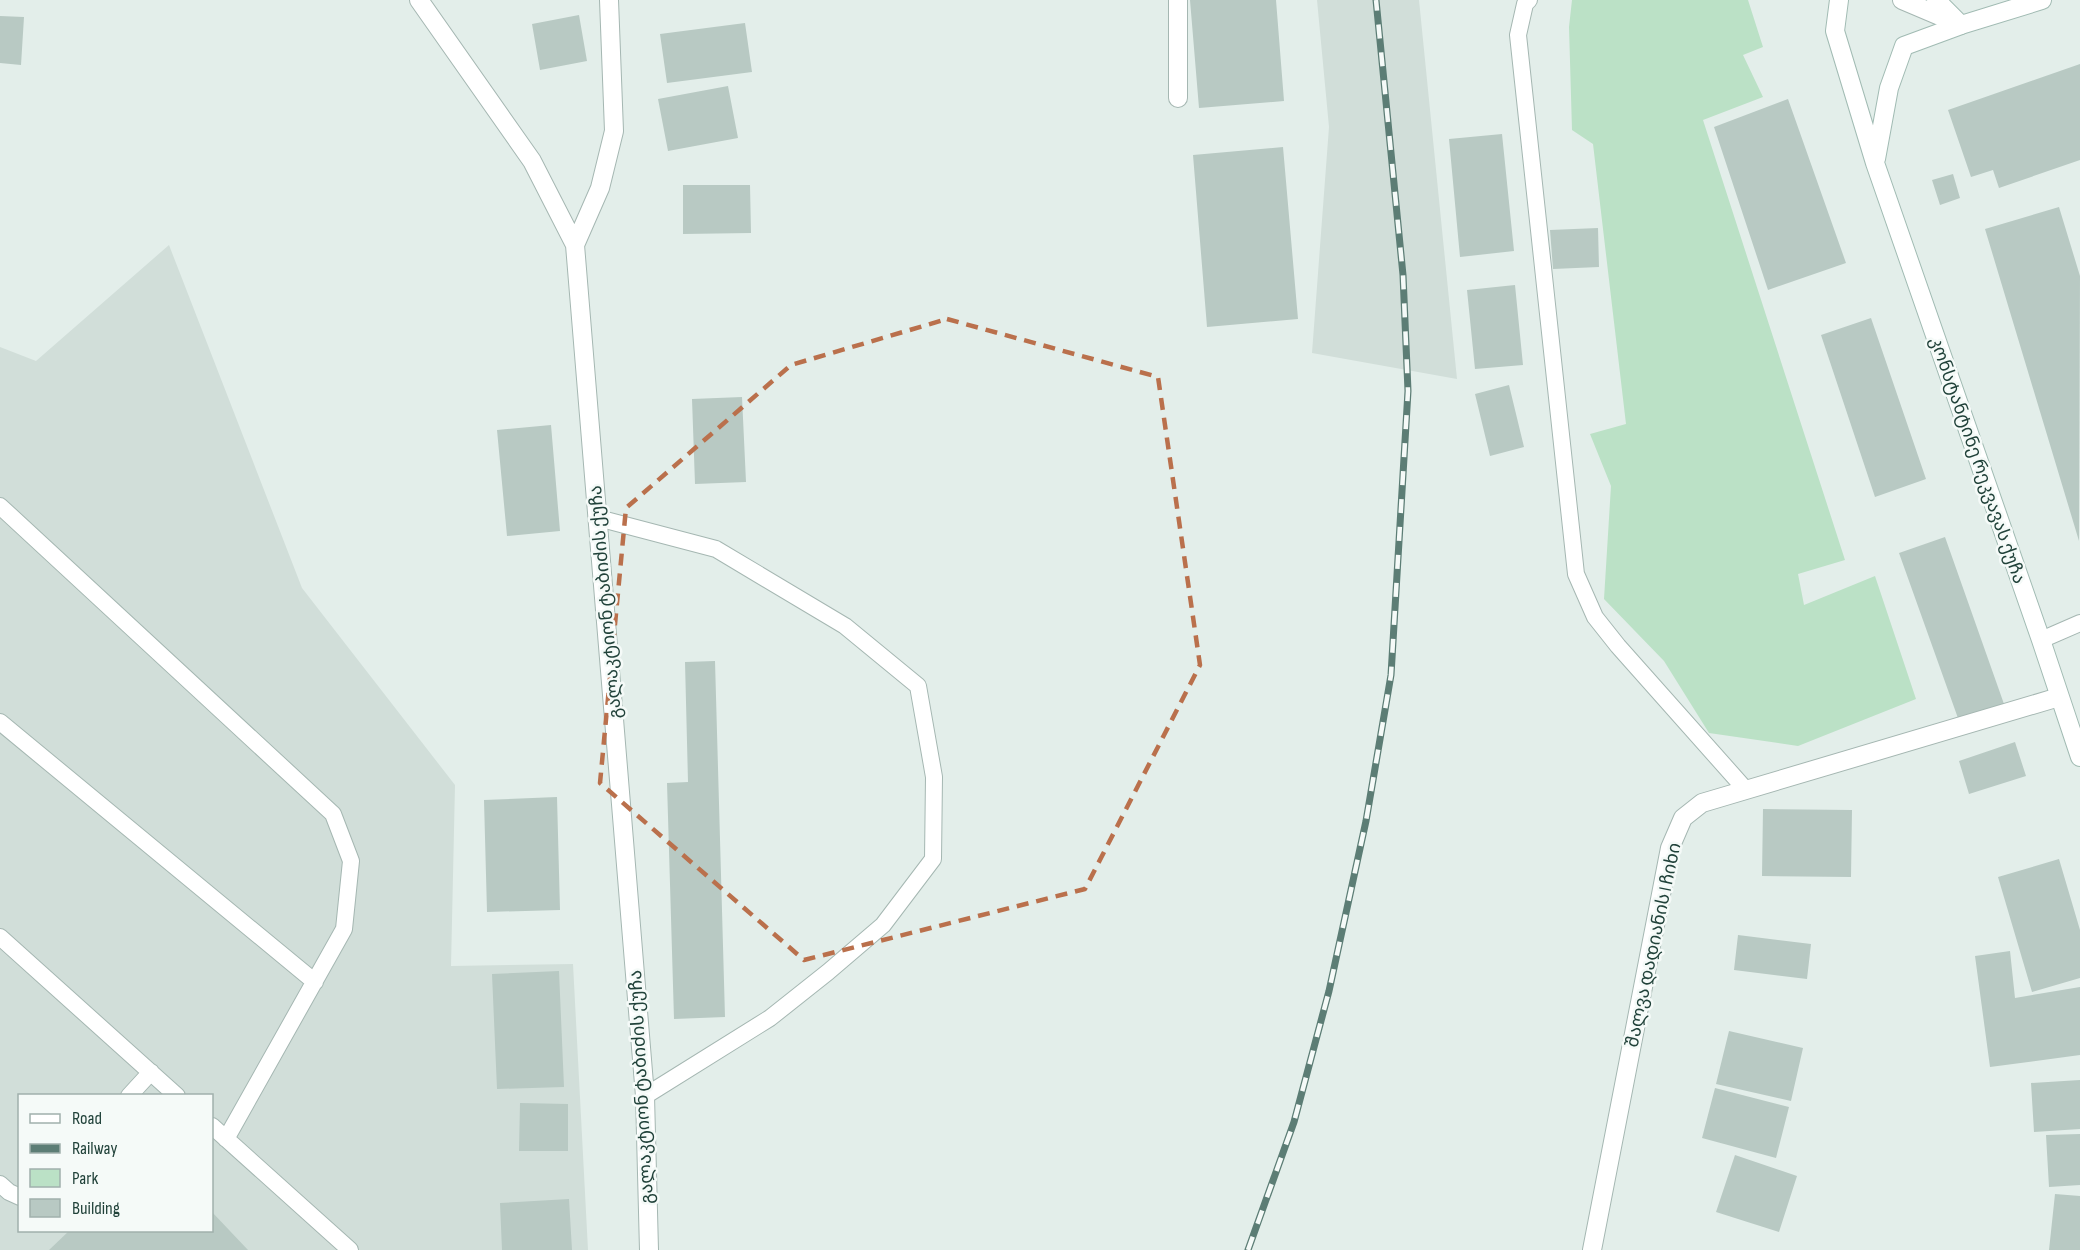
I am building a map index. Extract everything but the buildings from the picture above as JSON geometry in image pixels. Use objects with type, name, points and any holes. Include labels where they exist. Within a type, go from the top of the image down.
[{"type":"street","name":"გალაკტიონ ტაბიძის ქუჩა","points":[[419,0],[532,161],[575,245],[645,1096],[649,1250]]},
{"type":"street","points":[[575,245],[600,188],[614,131],[609,0]]},
{"type":"street","points":[[1178,0],[1178,98]]},
{"type":"street","name":"კონსტანტინე რეკვავას ქუჩა","points":[[1839,0],[1835,31],[1875,164],[2080,757]]},
{"type":"street","points":[[1902,0],[1961,25],[2042,0]]},
{"type":"street","points":[[1936,0],[1961,25]]},
{"type":"street","name":"კონსტანტინე რეკვავას ქუჩა","points":[[1875,164],[1889,88],[1904,46],[1961,25]]},
{"type":"street","name":"შალვა დადიანის I ჩიხი","points":[[1592,1250],[1670,848],[1683,818],[1702,803],[2059,697]]},
{"type":"lane","points":[[1529,0],[1525,4],[1518,34],[1576,574],[1595,616],[1606,631],[1746,790]]},
{"type":"lane","points":[[0,506],[333,813],[351,861],[344,929],[226,1139]]},
{"type":"lane","points":[[598,518],[716,549],[845,626],[918,686],[934,777],[933,859],[883,925],[770,1018],[645,1096]]},
{"type":"lane","points":[[2041,640],[2080,623]]},
{"type":"lane","points":[[0,722],[315,982]]},
{"type":"lane","points":[[0,937],[176,1094]]},
{"type":"lane","points":[[130,1094],[151,1072]]},
{"type":"lane","points":[[213,1127],[350,1250]]},
{"type":"lane","points":[[0,1184],[18,1196]]},
{"type":"highlighted area","points":[[947,319],[1158,377],[1200,665],[1085,889],[804,960],[600,783],[626,508],[791,365]]},
{"type":"shaded area","points":[[1317,0],[1419,0],[1457,379],[1312,353],[1329,127]]},
{"type":"shaded area","points":[[169,245],[302,588],[455,785],[451,966],[573,964],[588,1250],[0,1250],[0,347],[36,361]]},
{"type":"green space","points":[[1572,0],[1748,0],[1763,47],[1743,55],[1763,97],[1703,120],[1845,560],[1798,574],[1804,605],[1875,576],[1916,699],[1798,746],[1709,733],[1664,661],[1604,599],[1611,486],[1590,434],[1626,424],[1593,144],[1572,130],[1569,27]]},
{"type":"railway","points":[[1248,1250],[1294,1122],[1329,991],[1366,821],[1391,675],[1408,391],[1403,275],[1376,0]]}]
